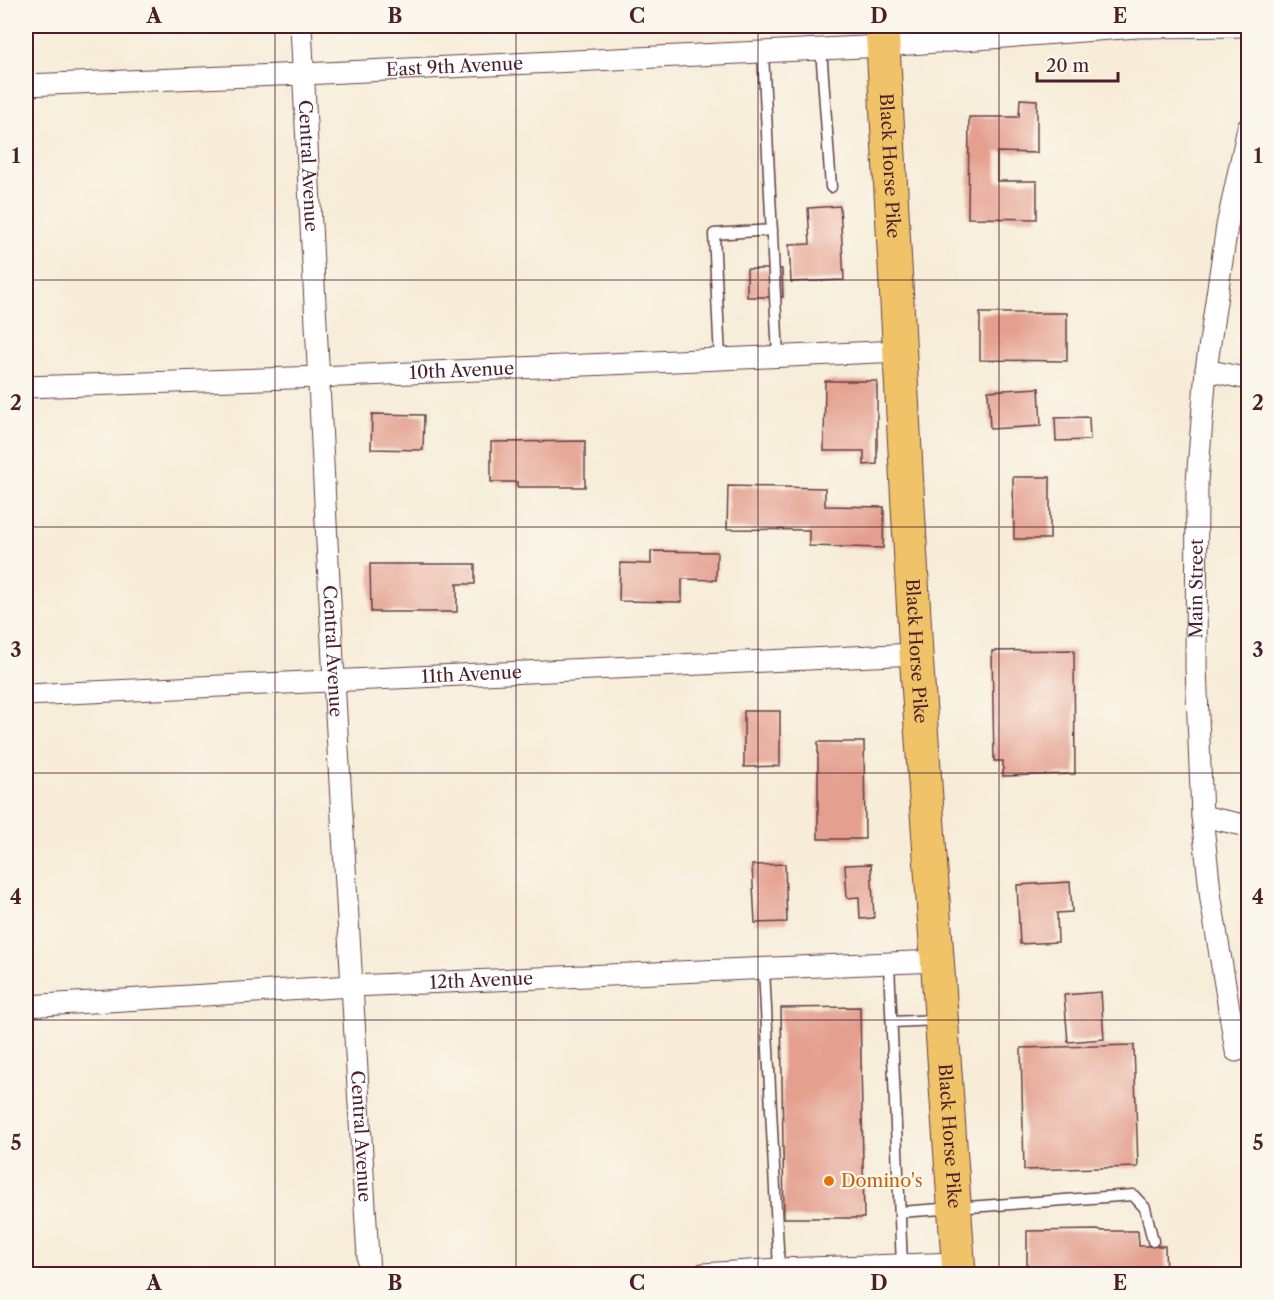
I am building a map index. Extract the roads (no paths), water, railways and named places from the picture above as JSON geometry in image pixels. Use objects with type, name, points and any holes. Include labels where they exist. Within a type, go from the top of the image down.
[{"type":"main road","name":"Black Horse Pike","points":[[883,36],[916,654],[959,1269]]},
{"type":"street","name":"Central Avenue","points":[[300,26],[334,681],[369,1275]]},
{"type":"street","name":"East 9th Avenue","points":[[26,85],[821,49],[883,36],[1137,27],[1248,26]]},
{"type":"street","name":"Main Street","points":[[1236,1051],[1211,900],[1202,816],[1196,667],[1197,505],[1206,370],[1227,226],[1248,128]]},
{"type":"street","name":"10th Avenue","points":[[26,387],[319,377],[900,351]]},
{"type":"street","points":[[1206,370],[1248,379]]},
{"type":"street","name":"11th Avenue","points":[[26,695],[916,654]]},
{"type":"street","points":[[1202,816],[1248,826]]},
{"type":"street","name":"12th Avenue","points":[[26,1006],[352,987],[937,962]]},
{"type":"street","points":[[704,1275],[779,1269],[902,1265],[959,1269]]},
{"type":"lane","points":[[821,49],[831,187]]},
{"type":"lane","points":[[763,52],[778,357]]},
{"type":"lane","points":[[720,359],[714,234],[772,230]]},
{"type":"lane","points":[[889,964],[902,1265]]},
{"type":"lane","points":[[764,969],[779,1269]]},
{"type":"lane","points":[[892,1022],[941,1020]]},
{"type":"lane","points":[[900,1212],[1133,1195],[1145,1208],[1153,1240]]},
{"type":"place","name":"Domino's","points":[[829,1181]]}]
